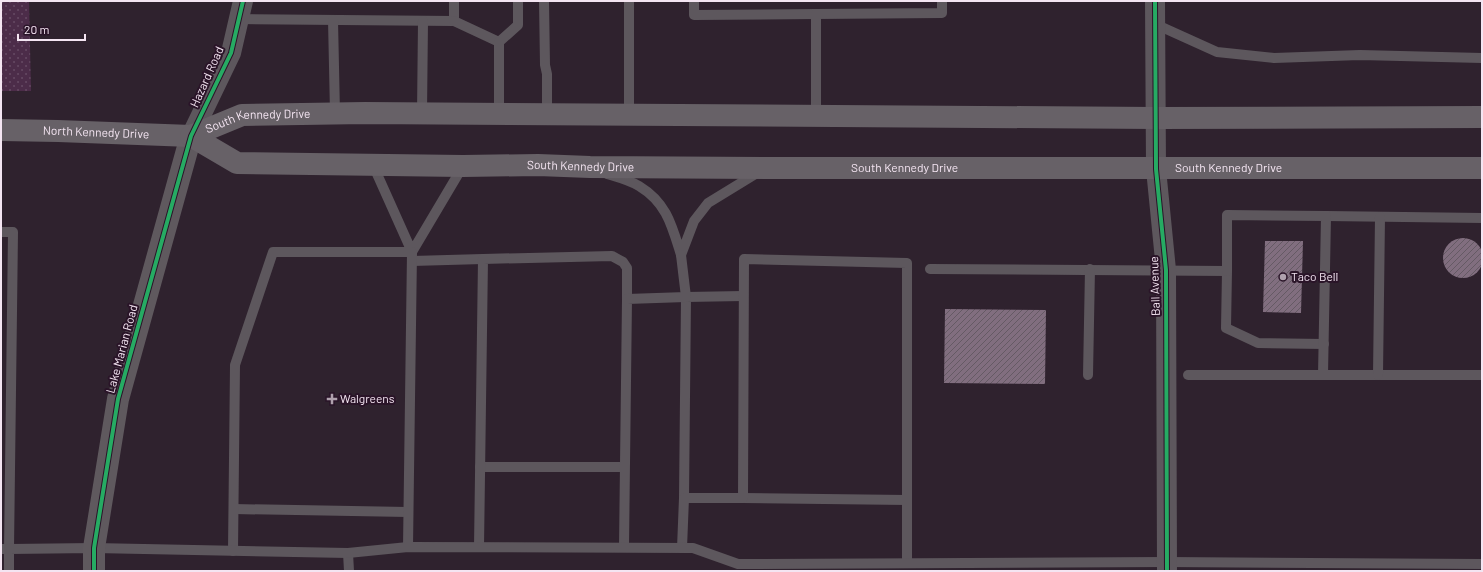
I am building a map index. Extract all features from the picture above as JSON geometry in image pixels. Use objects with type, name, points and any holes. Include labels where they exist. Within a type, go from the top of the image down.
[{"type":"main road","name":"South Kennedy Drive","points":[[191,136],[242,115],[335,113],[1156,118],[1482,117]]},
{"type":"main road","name":"North Kennedy Drive","points":[[1,130],[58,130],[191,136]]},
{"type":"main road","name":"South Kennedy Drive","points":[[191,136],[237,163],[777,168],[1482,168]]},
{"type":"street","name":"Ball Avenue","points":[[1155,1],[1156,169],[1166,270],[1167,566]]},
{"type":"street","name":"Hazard Road","points":[[191,136],[231,53],[241,10]]},
{"type":"street","name":"Lake Marian Road","points":[[94,571],[94,548],[118,399],[191,136]]},
{"type":"lane","points":[[454,1],[454,21]]},
{"type":"lane","points":[[499,113],[499,42],[518,25],[518,1]]},
{"type":"lane","points":[[544,1],[547,114]]},
{"type":"lane","points":[[629,115],[630,1]]},
{"type":"lane","points":[[694,1],[694,15],[942,12],[942,1]]},
{"type":"lane","points":[[241,10],[333,20],[454,21],[499,42]]},
{"type":"lane","points":[[816,14],[816,116]]},
{"type":"lane","points":[[333,20],[335,113]]},
{"type":"lane","points":[[422,113],[423,21]]},
{"type":"lane","points":[[1155,24],[1217,52],[1267,57],[1360,55],[1482,58]]},
{"type":"lane","points":[[373,165],[412,256],[408,547]]},
{"type":"lane","points":[[412,256],[463,166]]},
{"type":"lane","points":[[590,167],[639,186],[655,199],[665,210],[672,227],[680,255],[686,297],[684,498],[682,548]]},
{"type":"lane","points":[[680,255],[694,222],[708,203],[754,173],[777,168]]},
{"type":"lane","points":[[1324,344],[1258,343],[1226,328],[1227,215],[1482,218]]},
{"type":"lane","points":[[1323,375],[1326,216]]},
{"type":"lane","points":[[1378,375],[1380,217]]},
{"type":"lane","points":[[1,232],[13,232],[6,349],[5,549],[9,571]]},
{"type":"lane","points":[[233,551],[235,365],[272,252],[483,259],[612,256],[623,262],[627,268],[624,547]]},
{"type":"lane","points":[[479,547],[483,259]]},
{"type":"lane","points":[[742,498],[744,259],[907,264],[907,563]]},
{"type":"lane","points":[[930,269],[1227,271]]},
{"type":"lane","points":[[1088,375],[1090,269]]},
{"type":"lane","points":[[627,299],[743,296]]},
{"type":"lane","points":[[1188,375],[1482,375]]},
{"type":"lane","points":[[480,467],[624,467]]},
{"type":"lane","points":[[684,498],[907,500]]},
{"type":"lane","points":[[234,509],[408,512]]},
{"type":"lane","points":[[5,549],[94,548],[348,553],[408,547],[624,547],[693,548],[738,564],[907,563],[1167,566],[1482,564]]},
{"type":"lane","points":[[348,553],[349,571]]},
{"type":"shaded area","points":[[1,1],[29,1],[31,91],[1,91]]},
{"type":"building","points":[[1467,238],[1474,241],[1480,247],[1483,258],[1482,266],[1474,275],[1467,278],[1459,278],[1452,275],[1444,266],[1443,254],[1446,247],[1455,239]]},
{"type":"building","name":"Taco Bell","points":[[1265,241],[1303,241],[1301,313],[1263,312]]},
{"type":"building","points":[[945,309],[1046,310],[1045,384],[944,383]]},
{"type":"cycle path","points":[[94,571],[94,548],[118,399],[191,136],[231,53],[243,1]]},
{"type":"cycle path","points":[[1155,1],[1156,169],[1166,270],[1167,571]]},
{"type":"place","name":"Taco Bell","points":[[1283,277]]},
{"type":"place","name":"Walgreens","points":[[332,399]]}]
